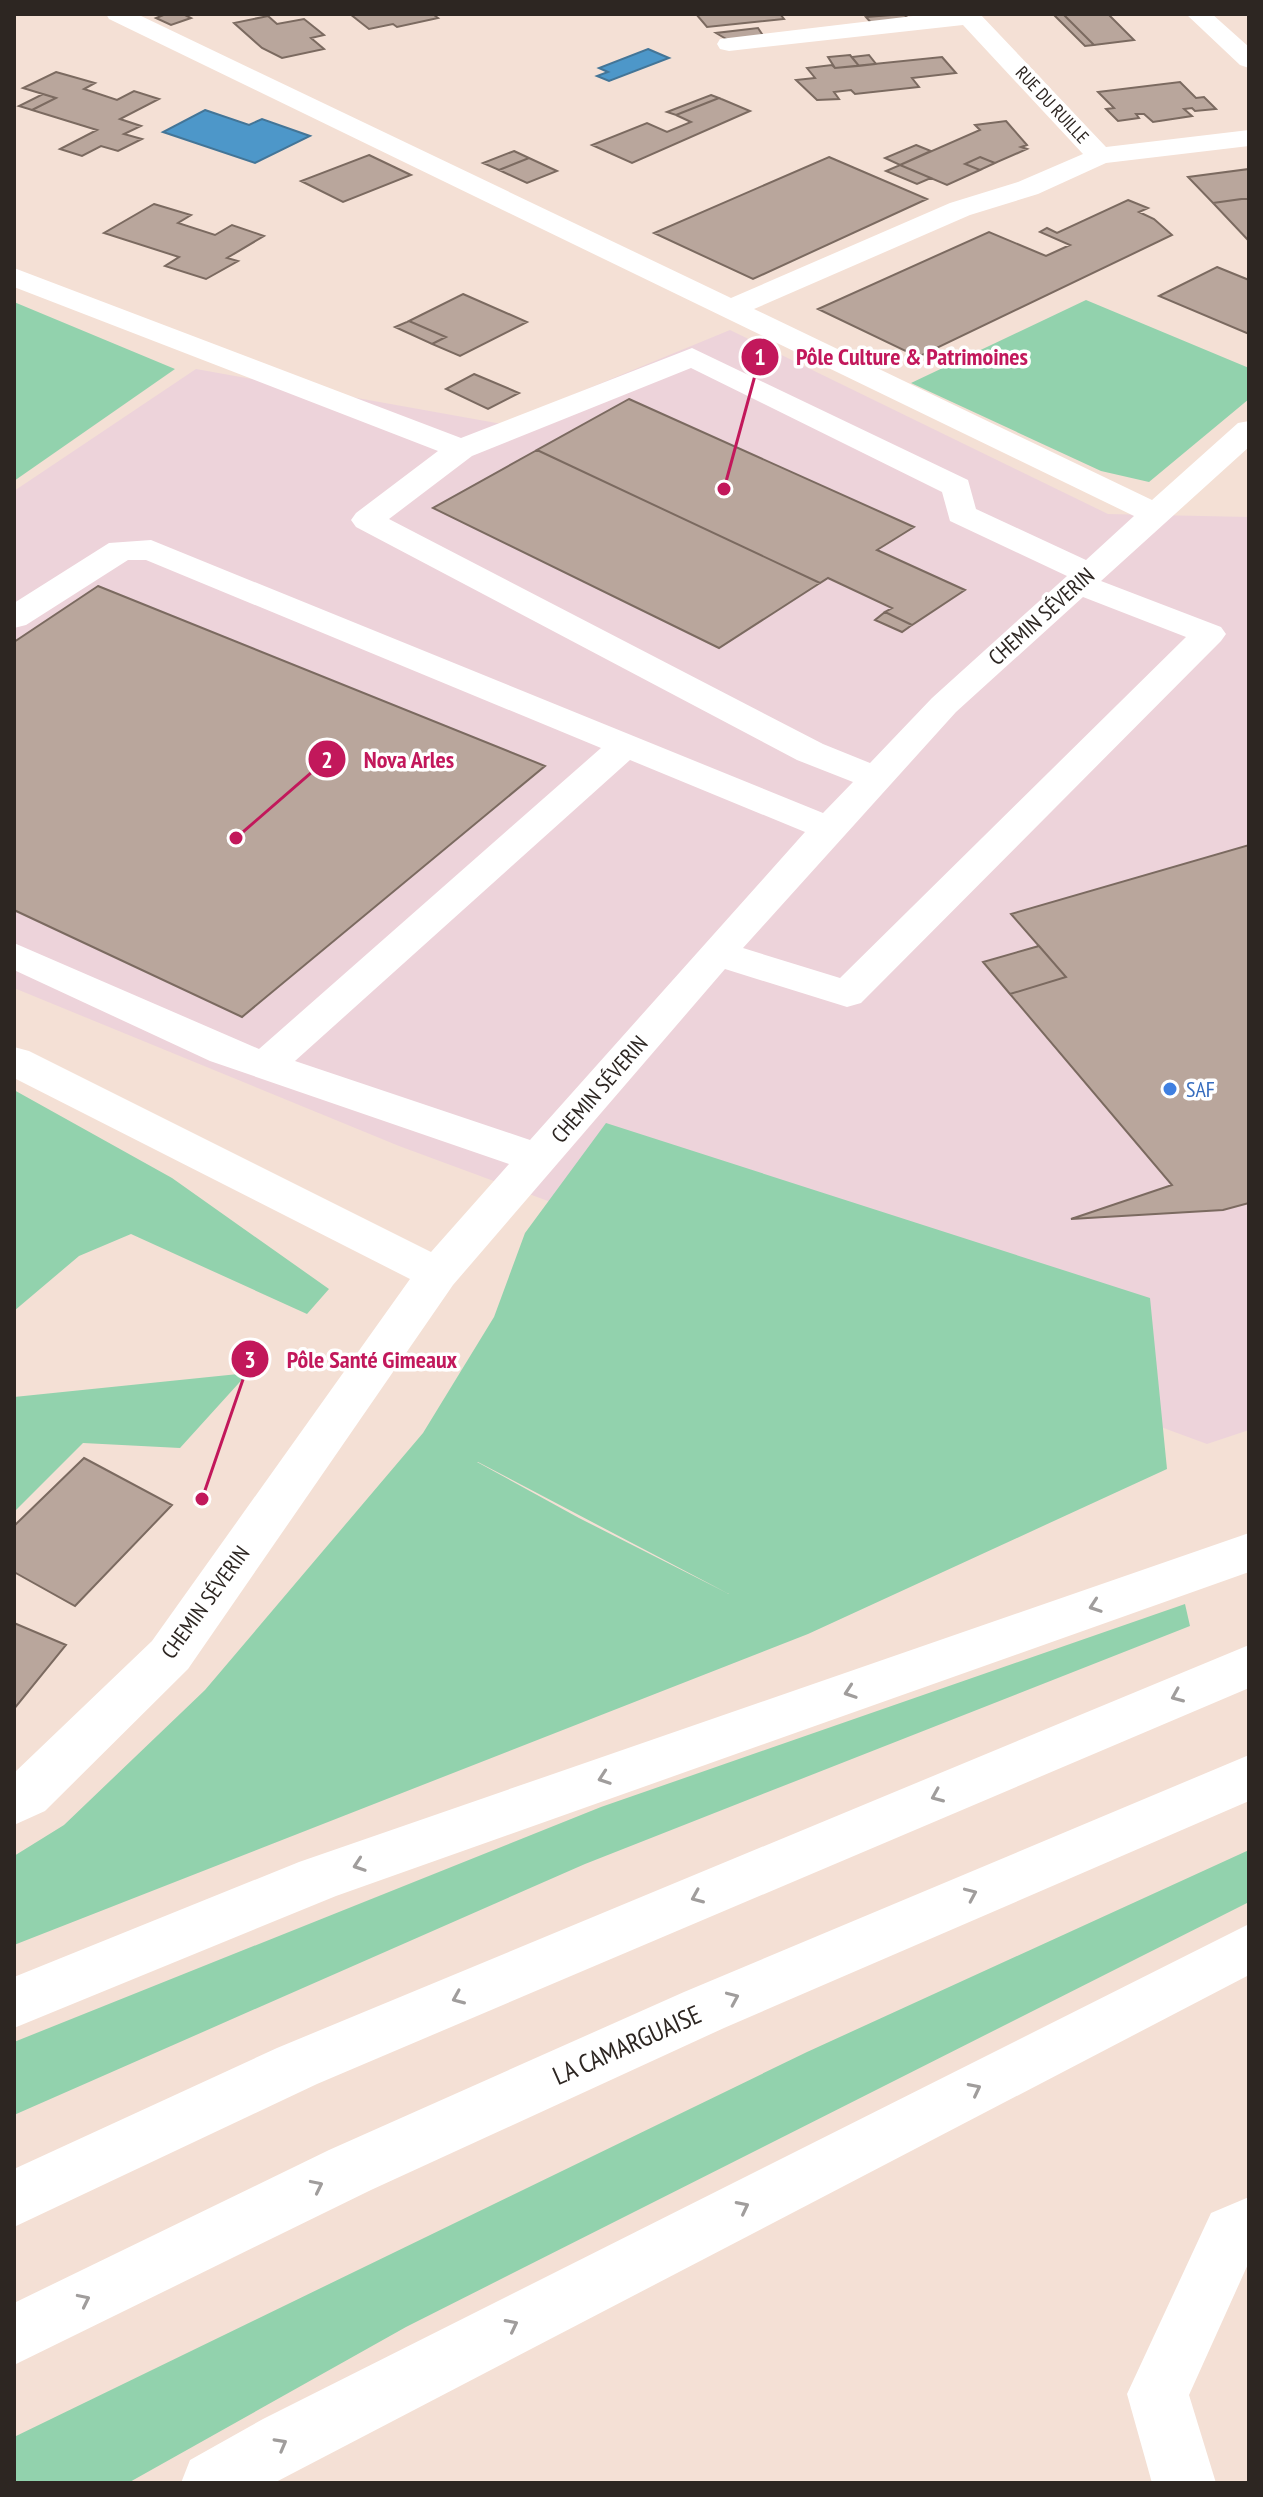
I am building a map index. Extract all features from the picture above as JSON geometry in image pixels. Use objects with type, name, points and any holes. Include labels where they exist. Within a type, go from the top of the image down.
[{"type":"main road","points":[[118,14],[1153,513]]},
{"type":"main road","points":[[1198,14],[1249,60]]},
{"type":"main road","points":[[729,44],[968,16]]},
{"type":"main road","name":"RUE DU RUILLE","points":[[968,16],[1100,156],[1249,138]]},
{"type":"main road","points":[[728,310],[960,209],[1028,188],[1100,156]]},
{"type":"main road","points":[[14,277],[461,449]]},
{"type":"main road","points":[[717,953],[847,994],[1209,634],[1083,578],[961,514],[957,487],[692,357],[461,449],[367,520],[810,752],[876,778]]},
{"type":"main road","name":"CHEMIN SÉVERIN","points":[[14,1803],[26,1795],[170,1655],[437,1274],[717,953],[944,705],[1153,513],[1249,430]]},
{"type":"main road","points":[[14,618],[121,550],[151,550],[829,829]]},
{"type":"main road","points":[[265,1066],[624,746]]},
{"type":"main road","points":[[14,955],[224,1052],[538,1158]]},
{"type":"main road","points":[[14,1061],[437,1274]]},
{"type":"main road","points":[[14,2003],[318,1879],[1249,1552]]},
{"type":"main road","points":[[14,2199],[297,2066],[1249,1666]]},
{"type":"main road","name":"LA CAMARGUAISE","points":[[14,2335],[350,2170],[733,1998],[1249,1777]]},
{"type":"main road","points":[[213,2483],[285,2441],[1249,1948]]},
{"type":"main road","points":[[1184,2483],[1158,2394],[1232,2233],[1249,2226]]},
{"type":"shaded area","points":[[730,330],[1108,514],[1249,517],[1249,1430],[1207,1444],[399,1146],[14,988],[14,491],[196,369],[502,424]]},
{"type":"green space","points":[[1086,300],[1249,368],[1249,399],[1149,482],[1101,471],[911,383]]},
{"type":"green space","points":[[14,302],[175,369],[14,481]]},
{"type":"green space","points":[[14,1090],[172,1178],[329,1289],[307,1314],[131,1234],[79,1256],[14,1311]]},
{"type":"green space","points":[[606,1123],[1150,1298],[1167,1469],[808,1634],[14,1945],[14,1856],[64,1825],[205,1690],[423,1433],[494,1317],[525,1233]],"holes":[[[477,1462],[729,1594],[579,1518]]]},
{"type":"green space","points":[[248,1373],[180,1448],[83,1443],[14,1512],[14,1397]]},
{"type":"green space","points":[[1185,1604],[1190,1626],[585,1864],[14,2115],[14,2042],[601,1807]]},
{"type":"green space","points":[[1249,1850],[1249,1902],[406,2327],[128,2483],[14,2483],[14,2437],[807,2052]]},
{"type":"water","points":[[648,49],[669,58],[609,81],[597,76],[608,72],[599,68]]},
{"type":"water","points":[[205,110],[249,125],[262,119],[310,136],[255,163],[163,132]]},
{"type":"building","points":[[166,14],[183,14],[191,18],[171,25],[156,18]]},
{"type":"building","points":[[350,14],[441,14],[434,15],[438,18],[397,27],[393,24],[369,29]]},
{"type":"building","points":[[696,14],[780,14],[784,19],[707,27]]},
{"type":"building","points":[[904,14],[910,21],[873,25],[866,17]]},
{"type":"building","points":[[1053,14],[1063,14],[1094,45],[1085,46]]},
{"type":"building","points":[[1063,14],[1108,14],[1134,40],[1094,45]]},
{"type":"building","points":[[268,16],[277,24],[304,19],[324,35],[311,38],[324,49],[282,58],[262,48],[234,23]]},
{"type":"building","points":[[758,28],[764,37],[728,40],[716,33]]},
{"type":"building","points":[[850,55],[859,66],[835,68],[828,57]]},
{"type":"building","points":[[869,55],[876,64],[859,66],[852,57]]},
{"type":"building","points":[[942,57],[956,73],[912,78],[919,87],[855,94],[851,90],[834,92],[839,99],[817,100],[796,80],[815,78],[807,68]]},
{"type":"building","points":[[56,72],[95,83],[84,89],[117,100],[134,91],[159,99],[120,119],[141,126],[124,134],[142,139],[118,151],[101,146],[82,156],[60,149],[97,130],[32,110],[56,98],[23,88]]},
{"type":"building","points":[[1180,82],[1196,98],[1204,97],[1216,109],[1184,109],[1192,116],[1153,122],[1144,114],[1136,114],[1139,118],[1118,121],[1106,109],[1114,108],[1098,92]]},
{"type":"building","points":[[43,94],[56,98],[32,110],[19,106]]},
{"type":"building","points":[[711,95],[719,98],[676,115],[667,112]]},
{"type":"building","points":[[719,98],[750,111],[632,163],[592,145],[647,123],[667,132],[691,122],[676,115]]},
{"type":"building","points":[[1006,121],[1027,145],[1021,147],[1027,149],[995,163],[980,157],[965,164],[980,170],[947,185],[900,165],[980,130],[975,125]]},
{"type":"building","points":[[916,145],[931,151],[900,165],[885,158]]},
{"type":"building","points":[[514,151],[529,158],[499,170],[483,163]]},
{"type":"building","points":[[369,155],[411,175],[343,202],[301,181]]},
{"type":"building","points":[[829,157],[927,199],[753,279],[654,233]]},
{"type":"building","points":[[980,157],[995,163],[980,170],[965,164]]},
{"type":"building","points":[[529,158],[557,171],[527,183],[499,170]]},
{"type":"building","points":[[900,165],[931,178],[917,184],[886,171]]},
{"type":"building","points":[[1249,169],[1249,198],[1213,203],[1188,177]]},
{"type":"building","points":[[1249,198],[1249,239],[1248,240],[1213,203]]},
{"type":"building","points":[[1128,200],[1148,208],[1139,212],[1154,219],[1172,235],[918,357],[818,309],[989,232],[1046,256],[1070,245],[1040,232],[1047,228],[1057,233]]},
{"type":"building","points":[[154,204],[191,215],[178,223],[215,235],[232,225],[264,236],[227,258],[238,261],[206,279],[165,266],[179,257],[104,233]]},
{"type":"building","points":[[1217,267],[1249,280],[1249,334],[1159,296]]},
{"type":"building","points":[[463,294],[527,322],[460,356],[432,344],[446,337],[409,321]]},
{"type":"building","points":[[409,321],[446,337],[432,344],[395,327]]},
{"type":"building","points":[[474,374],[519,393],[488,409],[446,389]]},
{"type":"building","points":[[629,399],[914,527],[877,550],[965,590],[912,625],[885,612],[892,608],[828,578],[820,583],[537,450]]},
{"type":"building","points":[[537,450],[820,583],[719,648],[433,508]]},
{"type":"building","points":[[98,586],[545,766],[242,1017],[14,910],[14,642]]},
{"type":"building","points":[[885,612],[912,625],[902,632],[875,620]]},
{"type":"building","name":"SAF","points":[[1249,845],[1249,1203],[1223,1210],[1071,1219],[1172,1185],[1010,994],[1066,977],[1011,914]]},
{"type":"building","points":[[1039,946],[1066,977],[1010,994],[983,962]]},
{"type":"building","points":[[84,1458],[172,1505],[75,1606],[14,1572],[14,1526]]},
{"type":"building","points":[[14,1623],[66,1645],[14,1709]]},
{"type":"place","name":"Pôle Culture & Patrimoines","points":[[724,489]]},
{"type":"place","name":"Nova Arles","points":[[236,838]]},
{"type":"place","name":"SAF","points":[[1170,1089]]},
{"type":"place","name":"Pôle Santé Gimeaux","points":[[202,1499]]}]
